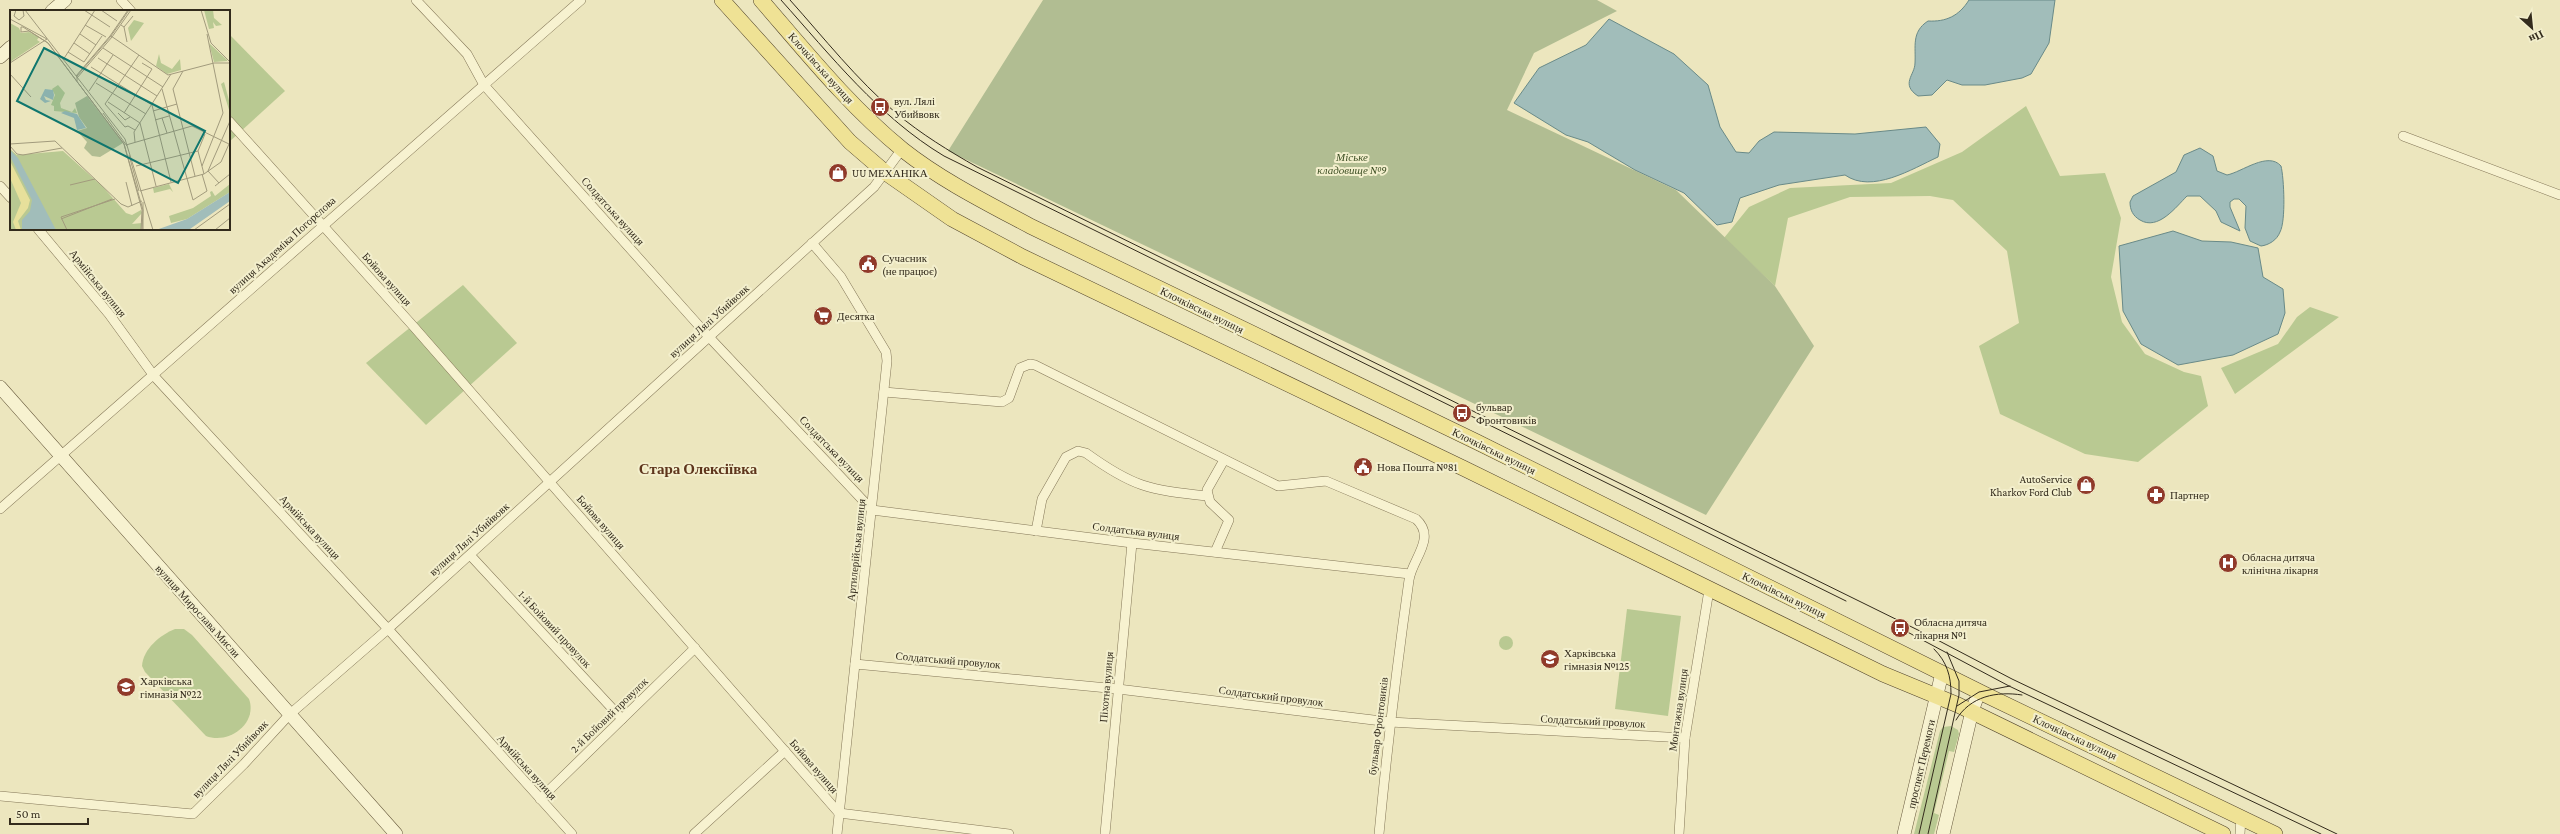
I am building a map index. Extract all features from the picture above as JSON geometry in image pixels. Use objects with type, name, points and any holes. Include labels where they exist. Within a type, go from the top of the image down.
[{"type":"main road","name":"Клочківська вулиця","points":[[722,0],[850,142],[886,173],[952,219],[1023,257],[1463,468],[1883,674],[1937,695],[1972,711],[2223,834]]},
{"type":"main road","name":"Клочківська вулиця","points":[[761,0],[841,94],[902,149],[942,177],[1030,226],[1476,442],[1942,674],[2275,834]]},
{"type":"street","points":[[53,10],[65,0]]},
{"type":"street","points":[[121,0],[130,10]]},
{"type":"street","name":"Солдатська вулиця","points":[[416,0],[467,54],[484,85],[709,337],[872,510],[1132,543],[1410,574]]},
{"type":"street","name":"вулиця Академіка Погорєлова","points":[[0,509],[154,376],[322,225],[581,0]]},
{"type":"street","points":[[0,57],[10,48]]},
{"type":"street","name":"Бойова вулиця","points":[[230,122],[550,481],[839,813]]},
{"type":"street","points":[[2403,136],[2560,195]]},
{"type":"street","name":"вулиця Лялі Убийвовк","points":[[0,796],[193,814],[289,715],[470,555],[874,187],[886,173],[902,149]]},
{"type":"street","points":[[0,186],[10,197]]},
{"type":"street","name":"Армійська вулиця","points":[[39,230],[109,314],[154,376],[388,629],[572,834]]},
{"type":"street","name":"Артилерійська вулиця","points":[[812,243],[841,277],[886,352],[884,392],[837,834]]},
{"type":"street","name":"бульвар Фронтовиків","points":[[884,392],[1002,402],[1009,398],[1020,368],[1030,364],[1035,365],[1278,486],[1326,481],[1416,519],[1422,525],[1424,538],[1410,574],[1390,722],[1378,834]]},
{"type":"street","name":"вулиця Мирослава Мисли","points":[[0,387],[396,834]]},
{"type":"street","points":[[1036,531],[1042,499],[1066,457],[1078,451],[1086,453],[1126,480],[1141,486],[1160,491],[1207,496]]},
{"type":"street","points":[[1215,552],[1229,520],[1210,502],[1207,496],[1207,490],[1224,460]]},
{"type":"street","name":"Піхотна вулиця","points":[[1104,834],[1132,543]]},
{"type":"street","name":"1-й Бойовий провулок","points":[[470,555],[622,719]]},
{"type":"street","name":"Монтажна вулиця","points":[[1679,834],[1685,738],[1710,590]]},
{"type":"street","name":"2-й Бойовий провулок","points":[[540,799],[695,648]]},
{"type":"street","name":"Солдатський провулок","points":[[855,664],[1118,689],[1390,722],[1685,738]]},
{"type":"street","name":"проспект Перемоги","points":[[1904,834],[1942,674]]},
{"type":"street","points":[[1943,834],[1972,711],[1979,692]]},
{"type":"street","points":[[694,834],[785,751]]},
{"type":"street","points":[[839,813],[1009,834]]},
{"type":"street","points":[[2240,834],[2241,817]]},
{"type":"green space","name":"Міське кладовище №9","points":[[1043,0],[1597,0],[1617,11],[1534,53],[1507,110],[1676,190],[1775,286],[1814,346],[1706,515],[948,151]]},
{"type":"green space","points":[[230,35],[285,91],[230,141]]},
{"type":"green space","points":[[2026,106],[2060,176],[2105,173],[2121,218],[2111,277],[2122,322],[2145,354],[2184,372],[2201,376],[2208,406],[2138,462],[2085,454],[2000,414],[1979,346],[2019,323],[2007,251],[1953,200],[1930,196],[1850,197],[1788,218],[1775,286],[1724,238],[1749,207],[1790,188],[1891,183],[1962,152]]},
{"type":"green space","points":[[463,285],[517,343],[426,425],[366,363]]},
{"type":"green space","points":[[2310,307],[2339,317],[2235,394],[2221,368],[2278,344],[2297,317]]},
{"type":"green space","points":[[1627,609],[1681,616],[1668,716],[1615,709]]},
{"type":"green space","points":[[175,629],[184,629],[192,635],[249,699],[251,708],[249,717],[245,724],[232,735],[223,738],[206,736],[145,672],[142,666],[143,660],[149,648],[158,639]]},
{"type":"green space","points":[[1503,636],[1509,636],[1513,640],[1513,646],[1509,650],[1503,650],[1499,646],[1499,640]]},
{"type":"green space","points":[[1951,726],[1958,730],[1959,734],[1954,752],[1949,751],[1934,813],[1939,815],[1934,834],[1914,834],[1940,731],[1943,727]]},
{"type":"water","points":[[1969,0],[2055,0],[2049,43],[2031,74],[2022,78],[1985,85],[1962,85],[1947,80],[1932,95],[1918,96],[1913,92],[1909,83],[1915,63],[1915,46],[1919,30],[1928,21],[1952,17],[1965,6]]},
{"type":"water","points":[[1609,19],[1674,54],[1708,85],[1720,127],[1736,152],[1749,153],[1759,141],[1774,132],[1855,134],[1926,127],[1940,144],[1938,157],[1892,178],[1879,181],[1867,182],[1856,180],[1845,175],[1779,185],[1740,198],[1732,222],[1717,225],[1684,193],[1635,170],[1588,142],[1566,135],[1514,103],[1539,68],[1586,45]]},
{"type":"water","points":[[2200,148],[2213,156],[2217,171],[2227,175],[2262,161],[2276,162],[2281,166],[2284,189],[2283,219],[2280,232],[2272,242],[2261,246],[2250,241],[2245,228],[2246,206],[2239,199],[2234,199],[2230,202],[2230,207],[2240,231],[2221,222],[2216,211],[2200,196],[2187,196],[2172,211],[2160,220],[2147,223],[2134,215],[2131,210],[2130,202],[2133,196],[2176,172],[2184,155]]},
{"type":"water","points":[[2173,231],[2202,241],[2231,242],[2258,248],[2263,277],[2283,289],[2285,313],[2278,334],[2233,355],[2178,365],[2141,344],[2123,311],[2119,246]]},
{"type":"tram line","points":[[781,0],[837,64],[877,104],[898,123],[944,156],[1846,601]]},
{"type":"tram line","points":[[790,0],[868,87],[896,113],[925,135],[977,167],[1926,634],[2012,679],[2337,834]]},
{"type":"tram line","points":[[1898,627],[2009,686],[2321,834]]},
{"type":"tram line","points":[[1919,834],[1951,694],[1950,681],[1945,664],[1934,649]]},
{"type":"tram line","points":[[1928,834],[1959,695],[1959,681],[1947,652]]},
{"type":"tram line","points":[[1957,706],[1979,692],[2010,686]]},
{"type":"tram line","points":[[1956,720],[1962,712],[1976,700],[2003,694],[2022,695]]},
{"type":"place","name":"вул. Лялі Убийвовк","points":[[880,107]]},
{"type":"place","name":"UU МЕХАНІКА","points":[[838,173]]},
{"type":"place","name":"Сучасник (не працює)","points":[[868,264]]},
{"type":"place","name":"Десятка","points":[[823,316]]},
{"type":"place","name":"бульвар Фронтовиків","points":[[1462,413]]},
{"type":"place","name":"Нова Пошта №81","points":[[1363,467]]},
{"type":"place","name":"AutoService Kharkov Ford Club","points":[[2086,485]]},
{"type":"place","name":"Партнер","points":[[2156,495]]},
{"type":"place","name":"Обласна дитяча клінічна лікарня","points":[[2228,563]]},
{"type":"place","name":"Обласна дитяча лікарня №1","points":[[1900,628]]},
{"type":"place","name":"Харківська гімназія №125","points":[[1550,659]]},
{"type":"place","name":"Харківська гімназія №22","points":[[126,687]]},
{"type":"district","name":"Стара Олексіївка","points":[[698,469]]}]
